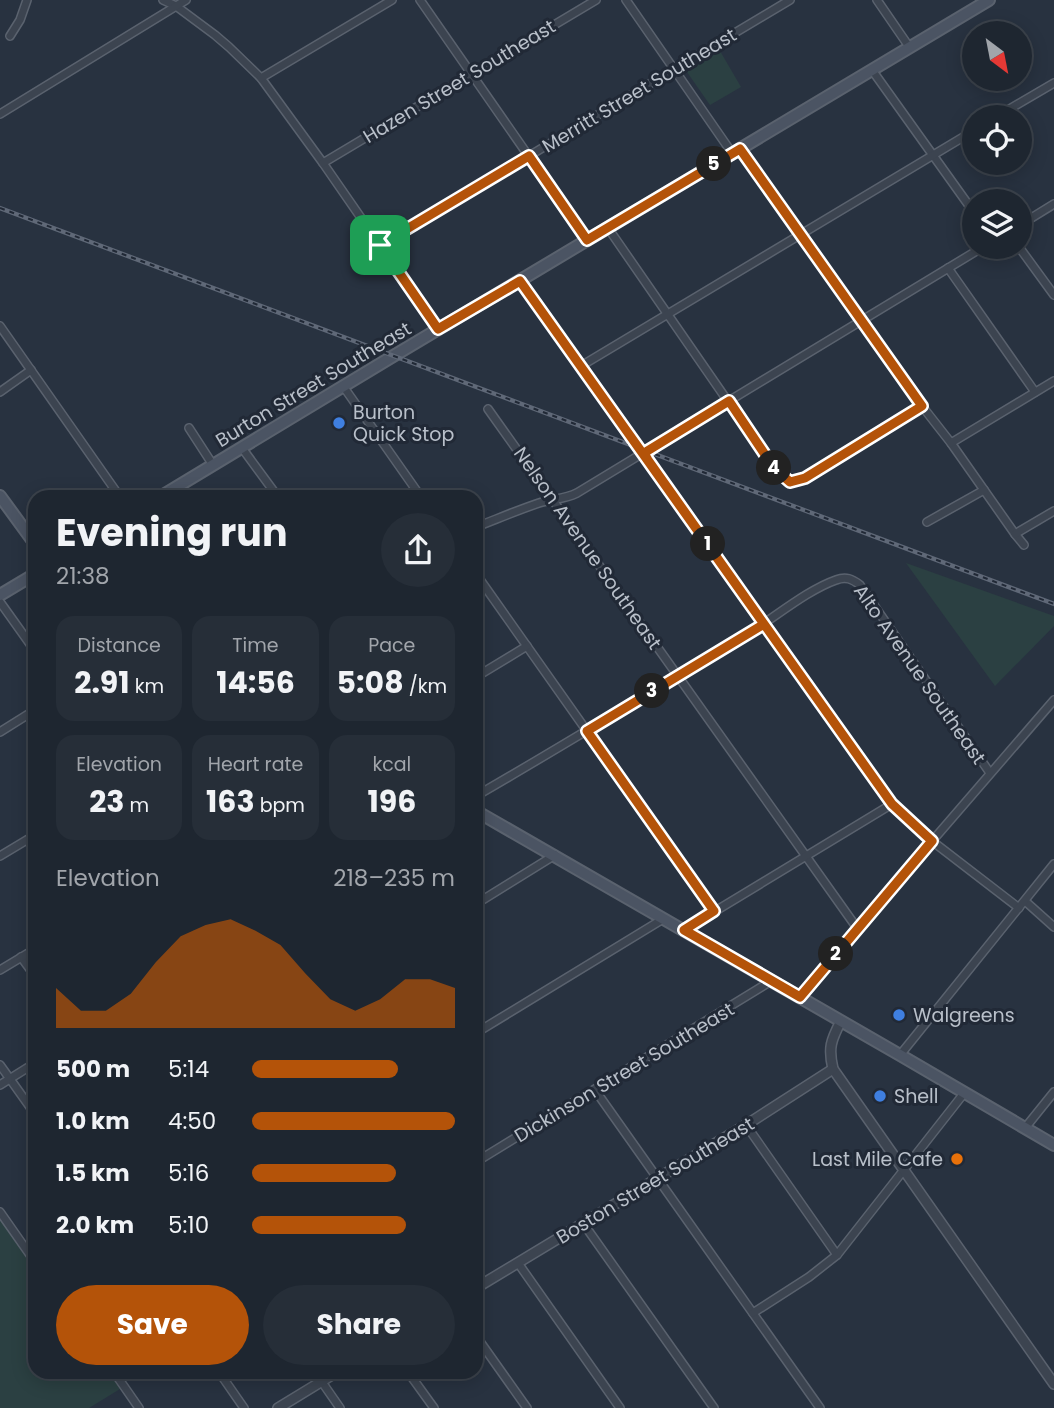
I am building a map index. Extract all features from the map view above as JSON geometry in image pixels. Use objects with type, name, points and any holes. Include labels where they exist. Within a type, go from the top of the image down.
[{"type":"main road","name":"Burton Street Southeast","points":[[172,490],[989,0]]},
{"type":"main road","points":[[0,497],[28,535]]},
{"type":"main road","points":[[0,595],[28,578]]},
{"type":"main road","points":[[483,815],[1054,1145]]},
{"type":"street","points":[[10,36],[20,20],[27,0]]},
{"type":"street","points":[[163,0],[176,6],[229,47],[261,78],[438,329]]},
{"type":"street","points":[[0,114],[186,0]]},
{"type":"street","points":[[261,78],[392,0]]},
{"type":"street","points":[[420,0],[587,240]]},
{"type":"street","name":"Hazen Street Southeast","points":[[323,163],[596,0]]},
{"type":"street","points":[[626,0],[674,69],[800,234],[1024,545]]},
{"type":"street","name":"Merritt Street Southeast","points":[[380,245],[790,0]]},
{"type":"street","points":[[877,0],[910,48]]},
{"type":"street","points":[[872,70],[962,196]]},
{"type":"street","points":[[1016,105],[1054,83]]},
{"type":"street","points":[[581,366],[962,138]]},
{"type":"street","points":[[1032,218],[1054,204]]},
{"type":"street","points":[[608,228],[774,468],[790,482],[805,478],[922,406]]},
{"type":"street","points":[[483,524],[538,503],[565,499],[577,493],[963,259]]},
{"type":"street","points":[[1028,259],[1054,295]]},
{"type":"street","points":[[948,268],[1035,392]]},
{"type":"street","points":[[520,281],[892,804],[932,841],[1054,927]]},
{"type":"street","points":[[0,326],[115,490]]},
{"type":"street","points":[[0,391],[31,370]]},
{"type":"street","points":[[951,443],[1054,381]]},
{"type":"street","points":[[343,386],[416,490]]},
{"type":"street","name":"Nelson Avenue Southeast","points":[[488,409],[857,928]]},
{"type":"street","points":[[189,428],[214,465]]},
{"type":"street","points":[[242,448],[273,490]]},
{"type":"street","points":[[927,522],[984,491]]},
{"type":"street","points":[[1015,534],[1054,510]]},
{"type":"street","name":"Alto Avenue Southeast","points":[[764,624],[812,592],[836,580],[854,580],[990,773]]},
{"type":"street","points":[[483,584],[714,911]]},
{"type":"street","points":[[0,602],[28,641]]},
{"type":"street","points":[[483,792],[764,624]]},
{"type":"street","points":[[483,673],[527,646]]},
{"type":"street","points":[[800,997],[1054,699]]},
{"type":"street","points":[[0,732],[28,714]]},
{"type":"street","points":[[684,930],[892,804]]},
{"type":"street","points":[[0,856],[28,839]]},
{"type":"street","points":[[483,900],[555,855]]},
{"type":"street","points":[[900,1055],[1054,864]]},
{"type":"street","points":[[483,1029],[663,919]]},
{"type":"street","points":[[0,970],[28,953]]},
{"type":"street","points":[[21,957],[28,966]]},
{"type":"street","name":"Dickinson Street Southeast","points":[[483,1158],[771,981]]},
{"type":"street","points":[[533,998],[538,1006]]},
{"type":"street","points":[[841,1021],[832,1037],[829,1053],[833,1069],[1054,1384]]},
{"type":"street","points":[[0,1065],[28,1104]]},
{"type":"street","points":[[0,1085],[28,1067]]},
{"type":"street","name":"Boston Street Southeast","points":[[483,1284],[746,1125],[833,1069]]},
{"type":"street","points":[[595,1090],[820,1408]]},
{"type":"street","points":[[754,1313],[837,1255],[964,1092]]},
{"type":"street","points":[[1026,1128],[1054,1092]]},
{"type":"street","points":[[746,1125],[837,1255]]},
{"type":"street","points":[[0,1212],[28,1252]]},
{"type":"street","points":[[583,1223],[714,1408]]},
{"type":"street","points":[[518,1263],[620,1408]]},
{"type":"street","points":[[483,1346],[527,1408]]},
{"type":"street","points":[[119,1379],[139,1408]]},
{"type":"street","points":[[224,1379],[244,1408]]},
{"type":"street","points":[[278,1408],[325,1379]]},
{"type":"street","points":[[413,1379],[434,1408]]},
{"type":"street","points":[[322,1381],[340,1408]]},
{"type":"green space","points":[[720,51],[741,87],[710,105],[687,72]]},
{"type":"green space","points":[[906,563],[1054,616],[1054,626],[995,686]]},
{"type":"green space","points":[[0,1216],[28,1254],[28,1379],[114,1379],[120,1389],[89,1408],[0,1408]]},
{"type":"railway","points":[[0,208],[1054,604]]},
{"type":"place","name":"Burton Quick Stop","points":[[339,423]]},
{"type":"place","name":"Walgreens","points":[[899,1015]]},
{"type":"place","name":"Shell","points":[[880,1096]]},
{"type":"place","name":"Last Mile Cafe","points":[[957,1159]]},
{"type":"route","points":[[380,245],[438,329],[520,281],[648,460],[892,804],[932,841],[800,997],[684,930],[714,911],[587,731],[764,624],[648,460],[644,453],[729,401],[774,468],[790,482],[797,481],[922,406],[740,149],[587,240],[529,156],[380,245]]}]
